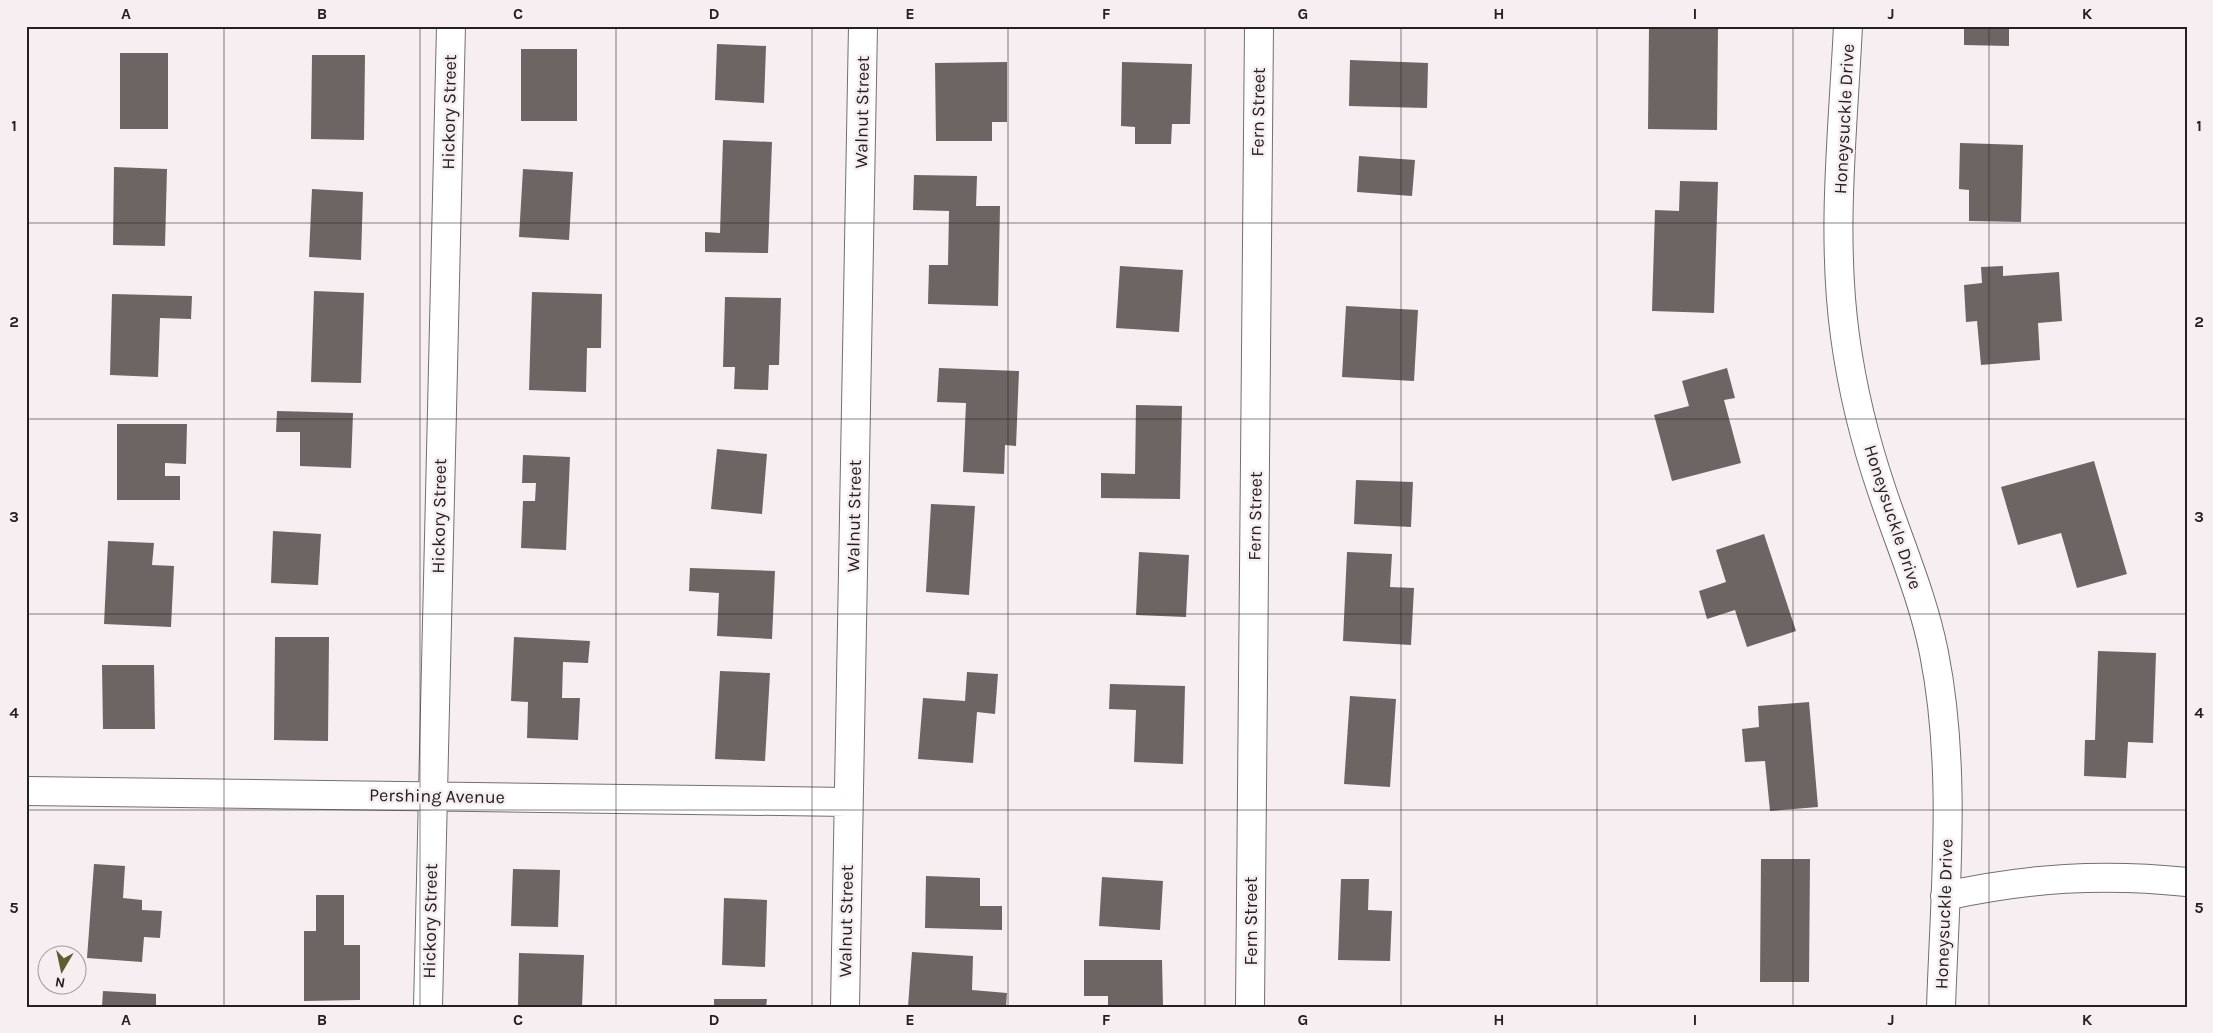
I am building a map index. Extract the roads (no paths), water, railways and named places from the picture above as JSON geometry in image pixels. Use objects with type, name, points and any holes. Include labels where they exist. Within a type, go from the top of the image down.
[{"type":"street","name":"Hickory Street","points":[[428,1007],[451,26]]},
{"type":"street","name":"Walnut Street","points":[[845,1007],[863,26]]},
{"type":"street","name":"Fern Street","points":[[1250,1007],[1259,26]]},
{"type":"street","name":"Honeysuckle Drive","points":[[1848,26],[1838,242],[1845,335],[1859,414],[1882,490],[1916,584],[1934,653],[1946,735],[1948,805],[1941,1007]]},
{"type":"street","name":"Pershing Avenue","points":[[26,791],[848,802]]},
{"type":"street","points":[[1945,896],[1988,887],[2056,878],[2136,877],[2187,882]]}]
